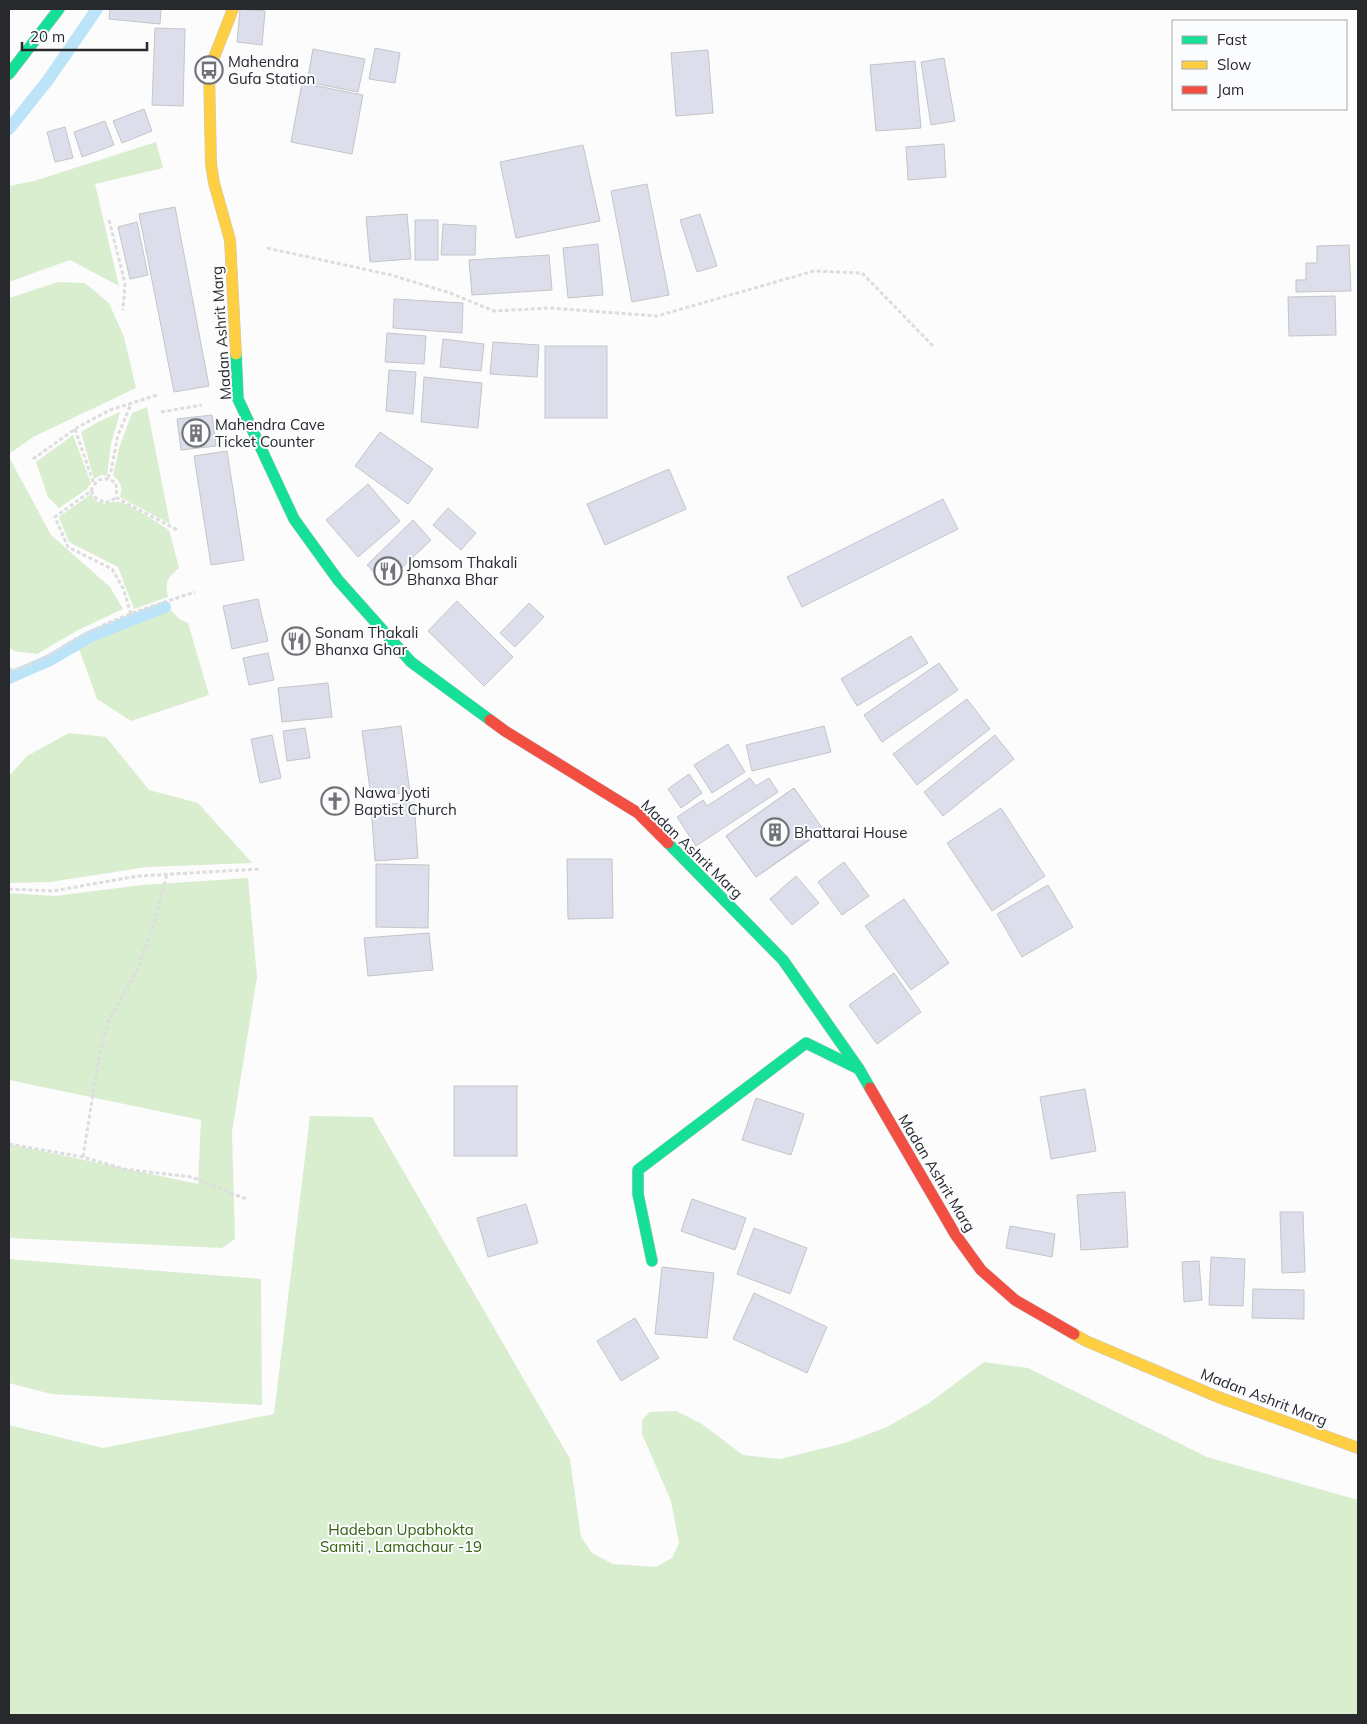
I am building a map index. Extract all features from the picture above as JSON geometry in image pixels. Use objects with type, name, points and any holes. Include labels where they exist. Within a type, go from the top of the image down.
[{"type":"main road","points":[[9,74],[59,9]]},
{"type":"main road","name":"Madan Ashrit Marg","points":[[233,9],[209,70],[211,164],[214,183],[230,240],[238,399],[294,519],[338,580],[411,662],[506,731],[638,813],[783,960],[859,1069],[955,1234],[981,1270],[1015,1300],[1086,1341],[1218,1397],[1358,1448]]},
{"type":"main road","points":[[652,1261],[638,1194],[638,1170],[806,1043],[859,1069]]},
{"type":"path","points":[[109,220],[125,284],[123,310]]},
{"type":"path","points":[[230,240],[391,276],[450,293],[494,311],[550,308],[657,316],[814,271],[862,274],[934,347]]},
{"type":"path","points":[[33,459],[75,429],[110,410],[157,395]]},
{"type":"path","points":[[161,412],[238,399]]},
{"type":"path","points":[[108,478],[118,435],[131,404]]},
{"type":"path","points":[[75,429],[94,484]]},
{"type":"path","points":[[117,498],[116,483],[108,478],[100,479],[94,484],[91,491],[55,517],[68,548],[112,569],[123,588],[131,614]]},
{"type":"path","points":[[91,491],[96,498],[105,503],[117,498]]},
{"type":"path","points":[[117,498],[179,531]]},
{"type":"path","points":[[9,670],[22,669],[49,656],[81,636],[131,614],[195,592]]},
{"type":"path","points":[[9,889],[53,891],[138,876],[261,869]]},
{"type":"path","points":[[83,1157],[98,1062],[109,1020],[137,971],[155,919],[167,874]]},
{"type":"path","points":[[9,1144],[83,1157],[124,1169],[192,1177],[246,1198]]},
{"type":"green space","points":[[156,142],[163,168],[95,184],[119,286],[70,260],[9,282],[9,186],[34,181]]},
{"type":"green space","points":[[58,282],[85,283],[109,303],[124,337],[136,388],[33,437],[9,454],[9,298]]},
{"type":"green space","points":[[147,407],[170,524],[120,497],[121,485],[113,476],[119,448],[132,413]]},
{"type":"green space","points":[[120,412],[111,444],[107,476],[101,475],[94,479],[81,432]]},
{"type":"green space","points":[[73,435],[91,483],[87,489],[59,508],[48,497],[36,462]]},
{"type":"green space","points":[[9,457],[51,535],[110,587],[123,609],[78,630],[37,654],[14,651],[9,647]]},
{"type":"green space","points":[[91,494],[99,502],[123,503],[169,530],[179,568],[168,580],[168,597],[134,609],[118,567],[69,542],[59,517]]},
{"type":"green space","points":[[170,609],[179,619],[188,623],[209,695],[131,721],[97,699],[78,646]]},
{"type":"green space","points":[[69,733],[106,737],[149,790],[198,803],[252,863],[147,867],[50,882],[9,883],[9,776],[27,756]]},
{"type":"green space","points":[[248,878],[257,977],[232,1132],[235,1239],[222,1248],[9,1238],[9,1144],[198,1184],[201,1120],[9,1080],[9,893],[55,896],[142,885]]},
{"type":"green space","name":"Hadeban Upabhokta Samiti , Lamachaur -19","points":[[310,1116],[372,1117],[570,1459],[581,1537],[592,1553],[613,1564],[656,1567],[672,1558],[679,1543],[671,1501],[642,1434],[642,1420],[650,1412],[676,1411],[702,1424],[743,1455],[780,1459],[845,1443],[887,1427],[929,1403],[984,1362],[1028,1368],[1207,1457],[1358,1500],[1358,1715],[9,1715],[9,1425],[103,1448],[274,1414]]},
{"type":"green space","points":[[9,1259],[261,1279],[262,1405],[51,1394],[9,1383]]},
{"type":"building","points":[[110,9],[161,9],[160,24],[109,19]]},
{"type":"building","points":[[240,9],[265,11],[262,45],[237,42]]},
{"type":"building","points":[[155,28],[185,29],[183,106],[152,105]]},
{"type":"building","points":[[375,48],[400,53],[395,83],[369,79]]},
{"type":"building","points":[[313,49],[365,59],[358,92],[307,82]]},
{"type":"building","points":[[708,50],[713,113],[676,116],[671,53]]},
{"type":"building","points":[[944,58],[955,121],[931,125],[921,62]]},
{"type":"building","points":[[915,61],[921,128],[876,131],[870,65]]},
{"type":"building","points":[[302,83],[363,95],[352,154],[291,142]]},
{"type":"building","points":[[144,109],[152,131],[122,143],[113,121]]},
{"type":"building","points":[[105,121],[114,145],[82,157],[74,132]]},
{"type":"building","points":[[65,127],[73,158],[55,162],[47,132]]},
{"type":"building","points":[[944,144],[946,177],[908,180],[906,147]]},
{"type":"building","points":[[583,145],[600,221],[516,238],[500,162]]},
{"type":"building","points":[[647,184],[669,295],[632,302],[611,191]]},
{"type":"building","points":[[175,207],[209,386],[174,392],[139,214]]},
{"type":"building","points":[[407,214],[411,259],[370,262],[366,217]]},
{"type":"building","points":[[700,214],[717,266],[697,272],[680,220]]},
{"type":"building","points":[[415,220],[438,220],[438,260],[415,260]]},
{"type":"building","points":[[137,222],[148,275],[130,279],[118,227]]},
{"type":"building","points":[[443,224],[476,226],[475,255],[441,255]]},
{"type":"building","points":[[598,244],[603,295],[568,298],[563,248]]},
{"type":"building","points":[[1349,245],[1351,291],[1296,292],[1296,280],[1306,280],[1306,263],[1317,263],[1317,246]]},
{"type":"building","points":[[549,255],[552,290],[472,295],[469,260]]},
{"type":"building","points":[[1335,296],[1336,335],[1289,336],[1288,297]]},
{"type":"building","points":[[394,299],[463,303],[462,333],[393,328]]},
{"type":"building","points":[[387,333],[426,336],[424,364],[385,362]]},
{"type":"building","points":[[443,339],[484,344],[481,371],[440,367]]},
{"type":"building","points":[[493,342],[539,345],[537,377],[490,374]]},
{"type":"building","points":[[545,346],[607,346],[607,418],[545,418]]},
{"type":"building","points":[[389,370],[416,372],[413,414],[386,411]]},
{"type":"building","points":[[424,377],[482,383],[478,428],[421,422]]},
{"type":"building","name":"Mahendra Cave Ticket Counter","points":[[212,415],[216,446],[181,450],[177,419]]},
{"type":"building","points":[[380,432],[433,469],[408,504],[355,466]]},
{"type":"building","points":[[227,451],[244,560],[211,565],[194,456]]},
{"type":"building","points":[[669,469],[686,509],[605,545],[587,504]]},
{"type":"building","points":[[368,484],[400,521],[358,557],[326,520]]},
{"type":"building","points":[[943,499],[958,529],[802,607],[787,577]]},
{"type":"building","points":[[448,508],[476,533],[461,550],[433,525]]},
{"type":"building","points":[[413,520],[431,540],[385,584],[367,565]]},
{"type":"building","points":[[258,599],[268,641],[232,649],[223,606]]},
{"type":"building","points":[[457,601],[513,657],[484,686],[428,631]]},
{"type":"building","points":[[529,603],[544,617],[515,647],[500,633]]},
{"type":"building","points":[[911,636],[928,663],[857,706],[841,679]]},
{"type":"building","points":[[268,653],[274,680],[249,685],[243,658]]},
{"type":"building","points":[[939,663],[958,690],[882,742],[864,715]]},
{"type":"building","points":[[328,683],[332,717],[282,722],[278,688]]},
{"type":"building","points":[[967,699],[990,729],[917,785],[893,754]]},
{"type":"building","points":[[401,726],[410,792],[371,797],[362,731]]},
{"type":"building","points":[[824,726],[831,752],[752,771],[746,745]]},
{"type":"building","points":[[305,728],[310,758],[287,761],[283,731]]},
{"type":"building","points":[[272,735],[281,778],[260,783],[251,739]]},
{"type":"building","points":[[995,735],[1014,759],[943,816],[924,792]]},
{"type":"building","points":[[728,744],[745,772],[712,793],[694,765]]},
{"type":"building","points":[[689,774],[702,793],[681,808],[668,789]]},
{"type":"building","points":[[750,778],[756,786],[769,778],[778,792],[696,846],[677,817],[703,800],[707,806]]},
{"type":"building","name":"Bhattarai House","points":[[794,788],[823,831],[756,877],[726,836]]},
{"type":"building","name":"Bhattarai House","points":[[794,788],[823,829],[756,877],[726,836]]},
{"type":"building","points":[[414,802],[418,858],[375,861],[371,806]]},
{"type":"building","points":[[1001,808],[1045,876],[992,911],[947,843]]},
{"type":"building","points":[[567,859],[612,859],[613,918],[568,919]]},
{"type":"building","points":[[844,862],[869,896],[842,915],[818,882]]},
{"type":"building","points":[[376,864],[429,865],[428,928],[376,927]]},
{"type":"building","points":[[796,876],[819,903],[792,925],[770,899]]},
{"type":"building","points":[[1048,885],[1073,927],[1022,957],[997,914]]},
{"type":"building","points":[[904,899],[949,963],[911,990],[865,926]]},
{"type":"building","points":[[429,933],[433,970],[368,976],[364,938]]},
{"type":"building","points":[[894,973],[921,1012],[877,1044],[849,1005]]},
{"type":"building","points":[[454,1086],[517,1086],[517,1156],[454,1156]]},
{"type":"building","points":[[1085,1089],[1096,1151],[1051,1159],[1040,1097]]},
{"type":"building","points":[[756,1098],[804,1114],[791,1155],[742,1140]]},
{"type":"building","points":[[1125,1192],[1128,1247],[1081,1250],[1077,1195]]},
{"type":"building","points":[[692,1199],[746,1218],[735,1250],[681,1231]]},
{"type":"building","points":[[526,1204],[538,1243],[488,1257],[477,1218]]},
{"type":"building","points":[[1280,1212],[1303,1212],[1305,1272],[1282,1273]]},
{"type":"building","points":[[1010,1226],[1055,1234],[1052,1257],[1006,1248]]},
{"type":"building","points":[[754,1228],[807,1248],[790,1294],[737,1274]]},
{"type":"building","points":[[1211,1257],[1245,1259],[1243,1306],[1209,1305]]},
{"type":"building","points":[[1199,1261],[1202,1300],[1184,1302],[1182,1262]]},
{"type":"building","points":[[662,1267],[714,1273],[707,1338],[655,1334]]},
{"type":"building","points":[[1253,1289],[1304,1290],[1304,1319],[1252,1318]]},
{"type":"building","points":[[754,1293],[827,1327],[807,1373],[733,1339]]},
{"type":"building","points":[[635,1318],[659,1358],[621,1381],[597,1341]]},
{"type":"waterway","points":[[9,129],[48,80],[97,9]]},
{"type":"waterway","points":[[9,678],[50,660],[91,636],[165,607]]},
{"type":"traffic: fast","points":[[9,74],[59,9]]},
{"type":"traffic: fast","points":[[236,354],[238,399],[294,519],[338,580],[411,662],[490,720]]},
{"type":"traffic: fast","points":[[668,843],[783,960],[859,1069],[870,1088]]},
{"type":"traffic: fast","points":[[652,1261],[638,1194],[638,1170],[806,1043],[859,1069]]},
{"type":"traffic: slow","points":[[233,9],[209,70],[211,164],[214,183],[230,240],[236,354]]},
{"type":"traffic: slow","points":[[1074,1334],[1086,1341],[1218,1397],[1358,1448]]},
{"type":"traffic: jam","points":[[490,720],[638,813],[668,843]]},
{"type":"traffic: jam","points":[[870,1088],[955,1234],[981,1270],[1015,1300],[1074,1334]]},
{"type":"place","name":"Mahendra Gufa Station","points":[[209,70]]},
{"type":"place","name":"Mahendra Cave Ticket Counter","points":[[196,433]]},
{"type":"place","name":"Jomsom Thakali Bhanxa Bhar","points":[[388,571]]},
{"type":"place","name":"Sonam Thakali Bhanxa Ghar","points":[[296,641]]},
{"type":"place","name":"Nawa Jyoti Baptist Church","points":[[335,801]]},
{"type":"place","name":"Bhattarai House","points":[[775,832]]}]
